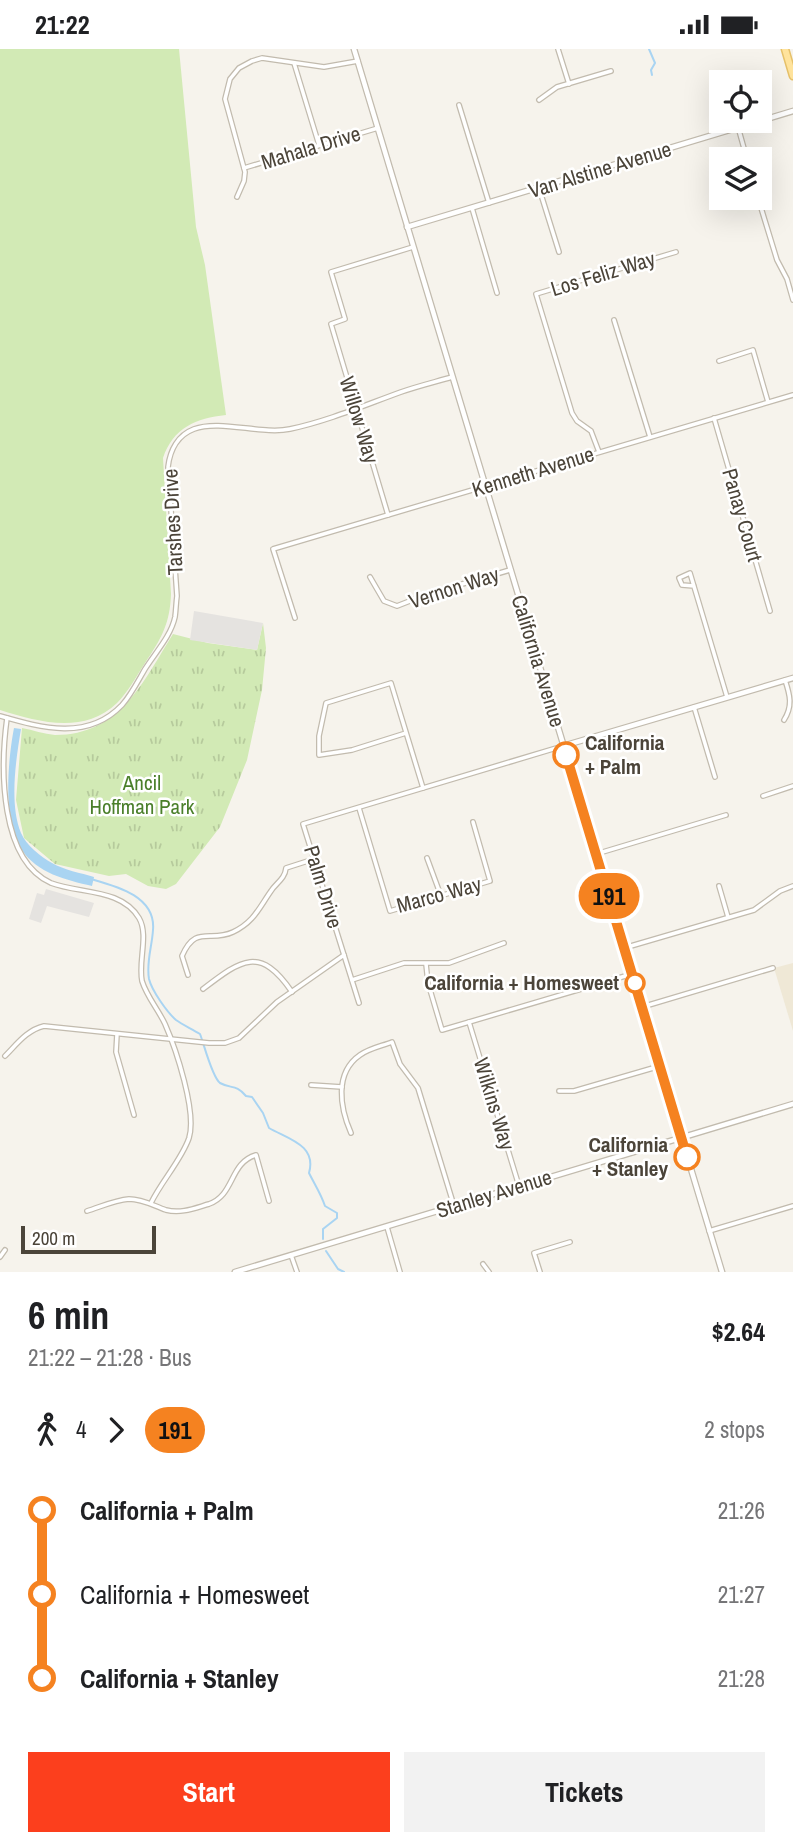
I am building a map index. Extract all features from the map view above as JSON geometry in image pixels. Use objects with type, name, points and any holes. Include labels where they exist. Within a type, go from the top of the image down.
[{"type":"main road","points":[[785,49],[793,76]]},
{"type":"street","name":"California Avenue","points":[[354,49],[722,1272]]},
{"type":"street","points":[[558,49],[569,84]]},
{"type":"street","points":[[237,197],[244,181],[244,168],[226,106],[226,89],[239,68],[255,60],[269,58],[331,68],[358,61]]},
{"type":"street","points":[[294,62],[319,145]]},
{"type":"street","points":[[539,100],[551,90],[611,71]]},
{"type":"street","points":[[459,105],[489,203]]},
{"type":"street","name":"Van Alstine Avenue","points":[[772,117],[793,111]]},
{"type":"street","name":"Mahala Drive","points":[[244,168],[378,128]]},
{"type":"street","name":"Van Alstine Avenue","points":[[407,227],[719,133]]},
{"type":"street","points":[[540,188],[559,252]]},
{"type":"street","points":[[472,208],[497,293]]},
{"type":"street","points":[[762,210],[793,300]]},
{"type":"street","name":"Willow Way","points":[[388,515],[331,324],[345,319],[331,272],[414,247]]},
{"type":"street","name":"Los Feliz Way","points":[[599,452],[591,431],[577,421],[572,413],[536,294],[676,252]]},
{"type":"street","points":[[614,320],[650,437]]},
{"type":"street","points":[[719,361],[753,350],[768,402]]},
{"type":"street","name":"Tarshes Drive","points":[[0,716],[64,730],[82,728],[104,720],[125,701],[164,641],[175,616],[177,596],[169,461],[173,449],[182,437],[195,429],[210,426],[288,430],[452,377]]},
{"type":"street","name":"Kenneth Avenue","points":[[295,618],[273,549],[793,395]]},
{"type":"street","name":"Panay Court","points":[[715,418],[770,611]]},
{"type":"street","name":"Vernon Way","points":[[370,577],[384,601],[397,606],[510,570]]},
{"type":"street","points":[[694,586],[682,585],[679,578],[690,573],[694,586],[727,697]]},
{"type":"street","name":"Palm Drive","points":[[5,1056],[34,1028],[69,1027],[209,1043],[225,1043],[239,1038],[267,1011],[344,955],[303,824],[793,678]]},
{"type":"street","points":[[784,720],[791,703],[785,680]]},
{"type":"street","points":[[406,733],[352,750],[320,755],[319,736],[326,703],[391,683],[423,788]]},
{"type":"street","points":[[694,707],[715,778]]},
{"type":"street","points":[[7,718],[3,742],[2,806],[5,827],[16,852],[30,869],[49,882],[116,898],[132,908],[141,923],[142,981],[171,1039],[190,1107],[191,1125],[185,1146],[151,1203]]},
{"type":"street","points":[[762,796],[793,786]]},
{"type":"street","name":"Marco Way","points":[[359,808],[390,911],[491,881],[473,822]]},
{"type":"street","points":[[596,853],[726,815]]},
{"type":"street","points":[[427,858],[441,896]]},
{"type":"street","points":[[188,975],[182,956],[194,938],[235,931],[261,909],[285,875],[286,868],[315,859]]},
{"type":"street","points":[[719,886],[728,917]]},
{"type":"street","points":[[624,948],[757,908],[780,891],[793,888]]},
{"type":"street","points":[[351,980],[404,963],[457,961],[504,943]]},
{"type":"street","points":[[344,955],[359,1003]]},
{"type":"street","points":[[203,989],[236,965],[256,962],[277,971],[292,992]]},
{"type":"street","points":[[426,964],[428,983],[442,1030],[632,974]]},
{"type":"street","points":[[642,1007],[773,968]]},
{"type":"street","name":"Wilkins Way","points":[[469,1022],[519,1186]]},
{"type":"street","points":[[117,1034],[116,1052],[134,1115]]},
{"type":"street","points":[[351,1133],[342,1108],[342,1087],[347,1070],[358,1056],[392,1042],[400,1064],[418,1088],[454,1206]]},
{"type":"street","points":[[559,1091],[574,1091],[660,1066]]},
{"type":"street","points":[[311,1085],[342,1087]]},
{"type":"street","name":"Stanley Avenue","points":[[235,1272],[793,1104]]},
{"type":"street","points":[[87,1211],[125,1200],[151,1203],[176,1211],[212,1203],[227,1191],[235,1170],[242,1162],[256,1155],[270,1201]]},
{"type":"street","points":[[709,1231],[793,1206]]},
{"type":"street","points":[[387,1227],[400,1272]]},
{"type":"street","points":[[540,1272],[534,1253],[570,1242]]},
{"type":"street","points":[[0,1257],[5,1250]]},
{"type":"street","points":[[291,1255],[297,1272]]},
{"type":"street","points":[[483,1264],[489,1272]]},
{"type":"shaded area","points":[[194,611],[263,623],[257,650],[190,640]]},
{"type":"shaded area","points":[[46,889],[94,903],[89,917],[47,906],[41,923],[29,919],[37,893],[44,895]]},
{"type":"shaded area","points":[[793,963],[793,1031],[774,968]]},
{"type":"green space","points":[[0,49],[179,49],[196,227],[205,265],[226,415],[187,426],[173,439],[163,458],[171,594],[167,623],[160,639],[117,703],[104,713],[75,722],[45,721],[0,710]]},
{"type":"green space","name":"Ancil Hoffman Park","points":[[263,623],[266,648],[262,690],[247,760],[220,827],[176,884],[166,889],[148,886],[126,874],[109,876],[55,864],[24,838],[16,800],[22,728],[55,735],[78,733],[97,726],[113,716],[140,687],[173,634],[208,643],[257,650]]},
{"type":"water","points":[[14,728],[21,729],[14,795],[21,833],[30,846],[48,860],[62,868],[94,877],[92,886],[44,870],[28,858],[16,838],[11,824],[8,791]]},
{"type":"waterway","points":[[649,49],[655,63],[651,70],[652,75]]},
{"type":"waterway","points":[[91,879],[132,894],[148,909],[153,930],[148,973],[153,989],[176,1020],[200,1034],[217,1080],[252,1097],[269,1128],[305,1149],[309,1156],[309,1173],[325,1206],[337,1213],[337,1218],[323,1229],[323,1239]]},
{"type":"waterway","points":[[326,1251],[338,1269],[344,1272]]},
{"type":"bus line","name":"191","points":[[566,755],[687,1157]]},
{"type":"place","name":"California + Palm","points":[[566,755]]},
{"type":"place","name":"California + Homesweet","points":[[635,983]]},
{"type":"place","name":"California + Stanley","points":[[687,1157]]}]
